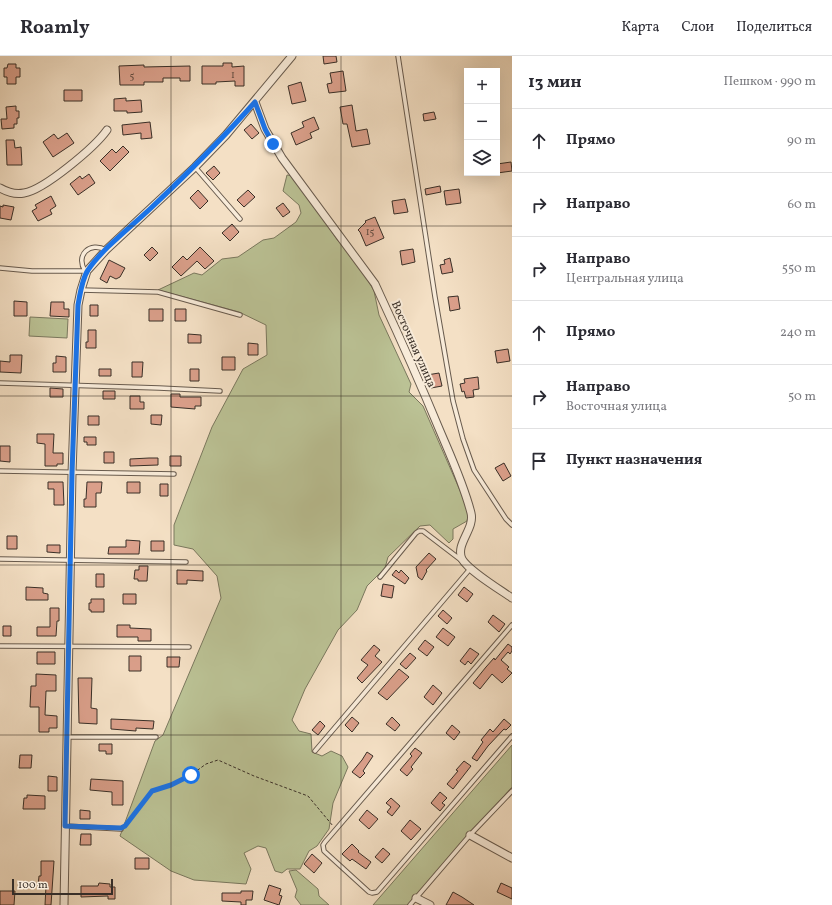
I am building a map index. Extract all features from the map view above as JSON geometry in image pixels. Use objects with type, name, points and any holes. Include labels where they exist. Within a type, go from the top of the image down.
[{"type":"street","points":[[64,905],[72,473],[78,305],[81,290],[86,272],[106,250],[195,167],[226,135],[292,56]]},
{"type":"street","name":"Восточная улица","points":[[255,102],[265,129],[282,158],[375,284],[455,467],[471,514],[469,529],[461,548],[461,556],[469,566]]},
{"type":"street","points":[[0,188],[6,192],[16,194],[25,193],[35,189],[76,161],[102,137],[106,130]]},
{"type":"street","points":[[469,566],[512,598]]},
{"type":"street","points":[[470,836],[512,858]]},
{"type":"street","points":[[416,898],[430,905]]},
{"type":"lane","points":[[398,56],[453,402],[463,439],[474,470],[506,519],[512,525]]},
{"type":"lane","points":[[195,167],[240,218]]},
{"type":"lane","points":[[0,268],[32,271],[86,272],[82,261],[88,248],[94,246],[101,247],[106,250]]},
{"type":"lane","points":[[81,290],[158,292],[240,316]]},
{"type":"lane","points":[[0,383],[75,384],[220,392]]},
{"type":"lane","points":[[0,471],[174,474]]},
{"type":"lane","points":[[316,751],[469,566],[423,531],[420,531],[416,533],[380,578]]},
{"type":"lane","points":[[0,559],[186,562]]},
{"type":"lane","points":[[512,625],[325,842],[323,846],[324,851],[369,892],[377,892],[512,736]]},
{"type":"lane","points":[[0,646],[189,647]]},
{"type":"lane","points":[[66,737],[156,737]]},
{"type":"lane","points":[[410,905],[470,836],[512,791]]},
{"type":"lane","points":[[65,826],[121,828]]},
{"type":"path","points":[[121,828],[125,826],[152,791],[171,785],[191,775],[206,764],[218,760],[254,776],[308,796],[336,829]]},
{"type":"green space","points":[[287,175],[294,176],[338,241],[351,250],[374,291],[379,315],[411,384],[409,392],[423,406],[469,511],[467,521],[453,529],[453,539],[449,543],[430,525],[420,526],[388,557],[385,568],[367,586],[357,610],[338,630],[305,689],[292,720],[299,731],[311,734],[312,752],[322,756],[331,751],[342,756],[348,767],[333,803],[329,829],[317,846],[309,851],[300,869],[287,869],[282,873],[275,871],[266,848],[258,846],[244,853],[251,869],[246,884],[194,880],[171,871],[120,836],[155,741],[163,735],[221,598],[217,576],[193,549],[174,545],[174,525],[212,427],[243,369],[267,355],[266,325],[239,312],[158,290],[194,273],[202,275],[222,259],[238,257],[263,240],[274,238],[296,222],[301,213],[299,205],[283,191]]},
{"type":"green space","points":[[30,317],[68,319],[67,338],[29,336]]},
{"type":"green space","points":[[512,745],[512,787],[407,905],[373,905]]},
{"type":"green space","points":[[296,870],[318,889],[319,896],[329,905],[301,905],[295,897],[297,890],[289,871]]},
{"type":"building","points":[[323,56],[336,56],[337,62],[324,64]]},
{"type":"building","points":[[223,63],[232,63],[232,67],[244,66],[244,86],[235,86],[235,81],[216,82],[216,84],[202,84],[202,66],[223,66]]},
{"type":"building","points":[[8,64],[16,64],[16,68],[20,68],[20,77],[16,77],[16,84],[7,84],[7,77],[4,77],[4,68],[7,68]]},
{"type":"building","points":[[144,65],[144,67],[190,66],[190,81],[180,81],[180,78],[163,78],[163,82],[144,82],[144,85],[120,85],[119,66]]},
{"type":"building","points":[[343,71],[346,91],[329,93],[327,84],[332,83],[330,73]]},
{"type":"building","points":[[301,82],[306,101],[292,104],[288,86]]},
{"type":"building","points":[[64,90],[82,90],[82,101],[64,101]]},
{"type":"building","points":[[126,98],[126,101],[141,100],[142,112],[127,113],[127,111],[114,111],[114,99]]},
{"type":"building","points":[[352,105],[356,131],[367,129],[370,144],[352,147],[347,124],[343,124],[340,107]]},
{"type":"building","points":[[16,106],[16,111],[19,111],[17,124],[14,124],[14,128],[2,129],[1,119],[7,119],[6,107]]},
{"type":"building","points":[[434,112],[436,119],[424,121],[423,114]]},
{"type":"building","points":[[314,117],[319,129],[310,133],[312,138],[296,145],[291,133],[304,127],[302,122]]},
{"type":"building","points":[[150,122],[152,138],[141,139],[141,133],[123,135],[122,125]]},
{"type":"building","points":[[251,124],[259,133],[252,139],[244,130]]},
{"type":"building","points":[[67,133],[74,143],[53,157],[43,142],[54,134],[58,139]]},
{"type":"building","points":[[6,140],[14,140],[15,148],[21,147],[22,165],[7,165]]},
{"type":"building","points":[[123,146],[129,152],[110,171],[100,161],[112,149],[116,153]]},
{"type":"building","points":[[511,162],[512,171],[500,173],[500,164]]},
{"type":"building","points":[[214,166],[220,173],[213,180],[206,173]]},
{"type":"building","points":[[89,174],[95,183],[78,195],[70,184],[80,176],[82,179]]},
{"type":"building","points":[[440,186],[441,192],[426,195],[425,189]]},
{"type":"building","points":[[459,189],[461,203],[446,205],[444,191]]},
{"type":"building","points":[[198,190],[208,201],[200,209],[190,198]]},
{"type":"building","points":[[248,190],[255,197],[244,207],[237,200]]},
{"type":"building","points":[[51,196],[56,206],[50,210],[52,214],[38,221],[32,211],[37,208],[35,205]]},
{"type":"building","points":[[405,199],[408,212],[394,214],[392,201]]},
{"type":"building","points":[[283,203],[290,212],[283,217],[276,208]]},
{"type":"building","points":[[3,205],[14,207],[11,220],[0,218],[0,206],[3,207]]},
{"type":"building","points":[[375,217],[384,238],[366,246],[358,230],[366,222],[365,221]]},
{"type":"building","points":[[232,224],[239,232],[230,241],[222,233]]},
{"type":"building","points":[[152,247],[158,253],[150,261],[144,255]]},
{"type":"building","points":[[200,247],[214,261],[205,269],[197,261],[181,276],[172,267],[183,256],[187,260]]},
{"type":"building","points":[[413,249],[415,262],[402,265],[400,251]]},
{"type":"building","points":[[450,258],[453,272],[442,274],[440,265],[445,264],[444,260]]},
{"type":"building","points":[[109,260],[125,268],[120,277],[116,279],[110,276],[107,283],[100,279]]},
{"type":"building","points":[[458,296],[460,309],[450,311],[448,297]]},
{"type":"building","points":[[14,301],[27,302],[27,316],[14,316]]},
{"type":"building","points":[[51,302],[64,302],[64,309],[69,309],[69,317],[50,316]]},
{"type":"building","points":[[90,305],[98,305],[98,316],[90,316]]},
{"type":"building","points":[[149,309],[163,309],[163,321],[149,321]]},
{"type":"building","points":[[175,309],[186,309],[186,321],[175,321]]},
{"type":"building","points":[[88,330],[96,330],[96,348],[86,348],[86,342],[88,342]]},
{"type":"building","points":[[188,334],[201,335],[201,343],[188,343]]},
{"type":"building","points":[[248,343],[258,344],[258,355],[248,355]]},
{"type":"building","points":[[508,349],[510,361],[497,363],[495,351]]},
{"type":"building","points":[[10,355],[22,355],[21,373],[0,372],[0,361],[10,362]]},
{"type":"building","points":[[56,356],[66,357],[66,372],[53,372],[53,363],[56,363]]},
{"type":"building","points":[[222,357],[235,357],[235,370],[222,370]]},
{"type":"building","points":[[132,362],[143,362],[142,377],[132,377]]},
{"type":"building","points":[[99,369],[111,369],[111,376],[99,376]]},
{"type":"building","points":[[190,369],[199,369],[199,381],[190,381]]},
{"type":"building","points":[[439,373],[442,386],[431,388],[427,375]]},
{"type":"building","points":[[478,377],[479,389],[473,390],[474,397],[466,398],[464,391],[462,392],[460,384],[465,383],[464,379]]},
{"type":"building","points":[[50,388],[63,389],[63,397],[50,397]]},
{"type":"building","points":[[103,391],[115,391],[115,399],[103,399]]},
{"type":"building","points":[[171,394],[180,394],[180,397],[201,397],[201,406],[195,406],[195,409],[171,407]]},
{"type":"building","points":[[130,396],[140,396],[140,402],[144,402],[144,409],[130,409]]},
{"type":"building","points":[[151,415],[162,415],[161,425],[151,424]]},
{"type":"building","points":[[88,416],[99,416],[99,425],[88,425]]},
{"type":"building","points":[[37,434],[54,434],[53,453],[63,453],[63,464],[57,464],[57,466],[45,466],[45,444],[37,443]]},
{"type":"building","points":[[84,437],[96,437],[96,445],[87,445],[87,442],[84,442]]},
{"type":"building","points":[[0,446],[10,446],[10,462],[0,461]]},
{"type":"building","points":[[104,452],[114,452],[114,463],[104,463]]},
{"type":"building","points":[[170,456],[181,456],[181,466],[170,466]]},
{"type":"building","points":[[158,458],[158,465],[130,466],[130,459]]},
{"type":"building","points":[[504,463],[511,476],[503,481],[495,468]]},
{"type":"building","points":[[48,482],[63,482],[64,505],[54,505],[54,489],[48,489]]},
{"type":"building","points":[[87,482],[102,482],[101,493],[96,493],[96,507],[84,507]]},
{"type":"building","points":[[127,482],[140,482],[140,493],[127,493]]},
{"type":"building","points":[[160,484],[168,484],[168,496],[160,496]]},
{"type":"building","points":[[7,536],[17,536],[17,549],[7,549]]},
{"type":"building","points":[[126,540],[140,541],[139,554],[108,554],[109,547],[126,547]]},
{"type":"building","points":[[151,541],[164,541],[164,551],[151,551]]},
{"type":"building","points":[[47,545],[60,545],[60,553],[47,552]]},
{"type":"building","points":[[429,553],[436,559],[426,570],[427,571],[422,580],[418,577],[416,567]]},
{"type":"building","points":[[139,566],[148,566],[147,581],[138,581],[138,579],[134,579],[135,570],[139,570]]},
{"type":"building","points":[[177,570],[203,571],[203,581],[187,580],[187,584],[177,584]]},
{"type":"building","points":[[396,570],[399,573],[401,570],[409,578],[405,584],[392,575]]},
{"type":"building","points":[[96,574],[104,574],[104,587],[96,587]]},
{"type":"building","points":[[383,584],[394,586],[392,598],[381,596]]},
{"type":"building","points":[[26,587],[43,588],[43,593],[48,594],[48,600],[26,600]]},
{"type":"building","points":[[464,587],[473,594],[467,602],[458,595]]},
{"type":"building","points":[[123,594],[136,594],[136,604],[123,604]]},
{"type":"building","points":[[91,599],[104,599],[104,612],[91,612],[91,610],[89,610],[89,603],[91,603]]},
{"type":"building","points":[[50,608],[59,608],[59,621],[57,621],[56,636],[37,636],[37,627],[50,627]]},
{"type":"building","points":[[443,610],[452,618],[447,624],[438,616]]},
{"type":"building","points":[[493,615],[505,624],[499,632],[488,622]]},
{"type":"building","points":[[117,625],[130,625],[130,628],[151,629],[151,641],[138,641],[138,637],[117,637]]},
{"type":"building","points":[[3,626],[11,626],[11,636],[3,636]]},
{"type":"building","points":[[443,628],[455,637],[448,646],[436,637]]},
{"type":"building","points":[[425,640],[434,647],[427,656],[418,649]]},
{"type":"building","points":[[508,644],[512,647],[512,651],[510,654],[508,652],[501,660],[509,667],[507,669],[512,673],[502,683],[492,674],[480,689],[473,683]]},
{"type":"building","points":[[374,645],[380,650],[375,656],[382,662],[362,683],[357,678],[368,665],[361,660]]},
{"type":"building","points":[[470,648],[479,654],[471,664],[468,661],[465,665],[460,661]]},
{"type":"building","points":[[37,652],[55,652],[55,664],[37,664]]},
{"type":"building","points":[[410,653],[416,658],[406,669],[400,664]]},
{"type":"building","points":[[129,656],[141,656],[141,671],[129,671]]},
{"type":"building","points":[[167,657],[180,657],[179,667],[167,667]]},
{"type":"building","points":[[399,669],[409,677],[387,700],[378,693]]},
{"type":"building","points":[[36,674],[56,675],[56,691],[46,691],[45,715],[57,716],[57,728],[49,728],[49,732],[39,732],[39,707],[30,707],[31,686],[36,686]]},
{"type":"building","points":[[78,678],[92,678],[91,708],[97,709],[97,724],[79,723]]},
{"type":"building","points":[[433,685],[442,693],[433,705],[424,697]]},
{"type":"building","points":[[352,717],[359,723],[352,732],[345,725]]},
{"type":"building","points":[[392,717],[400,725],[395,731],[386,724]]},
{"type":"building","points":[[111,719],[154,721],[153,729],[136,728],[136,731],[111,729]]},
{"type":"building","points":[[504,719],[511,725],[506,730],[504,729],[488,746],[477,761],[472,758],[483,742],[481,740],[490,729],[493,732]]},
{"type":"building","points":[[320,721],[325,726],[318,735],[312,730]]},
{"type":"building","points":[[452,725],[460,732],[454,740],[446,733]]},
{"type":"building","points":[[99,744],[112,744],[112,754],[106,754],[106,751],[99,751]]},
{"type":"building","points":[[415,748],[422,753],[411,767],[413,769],[407,776],[400,770],[412,756],[410,754]]},
{"type":"building","points":[[367,752],[373,756],[363,771],[365,773],[360,778],[352,772]]},
{"type":"building","points":[[20,755],[32,755],[31,768],[19,768]]},
{"type":"building","points":[[464,761],[471,766],[453,789],[447,784]]},
{"type":"building","points":[[48,776],[57,777],[57,791],[48,791]]},
{"type":"building","points":[[91,779],[123,781],[123,805],[112,805],[112,792],[90,790]]},
{"type":"building","points":[[440,792],[447,798],[442,803],[445,805],[440,811],[431,803]]},
{"type":"building","points":[[27,795],[45,796],[45,809],[23,809],[24,798],[27,798]]},
{"type":"building","points":[[391,798],[400,806],[392,816],[387,812],[391,807],[386,803]]},
{"type":"building","points":[[80,810],[90,811],[90,819],[80,819]]},
{"type":"building","points":[[367,810],[378,819],[369,829],[359,820]]},
{"type":"building","points":[[410,820],[421,829],[411,840],[401,831]]},
{"type":"building","points":[[81,834],[91,834],[91,845],[80,845]]},
{"type":"building","points":[[352,844],[359,851],[358,852],[371,862],[366,869],[352,859],[350,861],[342,854]]},
{"type":"building","points":[[383,848],[390,854],[382,863],[375,857]]},
{"type":"building","points":[[312,854],[322,863],[314,873],[304,864]]},
{"type":"building","points":[[135,858],[149,858],[149,869],[135,869]]},
{"type":"building","points":[[41,861],[54,861],[51,905],[45,905],[46,886],[38,886],[39,876],[41,876]]},
{"type":"building","points":[[99,883],[110,884],[110,887],[115,887],[115,899],[108,899],[108,896],[81,897],[81,886],[98,886]]},
{"type":"building","points":[[501,883],[512,888],[512,899],[497,892]]},
{"type":"building","points":[[269,885],[281,889],[279,895],[282,896],[279,905],[264,900]]},
{"type":"building","points":[[0,891],[15,891],[14,905],[0,905]]},
{"type":"building","points":[[241,891],[253,891],[252,900],[246,900],[246,905],[241,905],[241,902],[222,901],[222,893],[241,893]]},
{"type":"building","points":[[453,892],[462,897],[474,905],[446,905]]},
{"type":"route","points":[[191,775],[171,785],[152,791],[125,826],[121,828],[65,826],[72,473],[78,305],[87,271],[106,250],[195,167],[255,102],[265,129],[273,144]]}]
